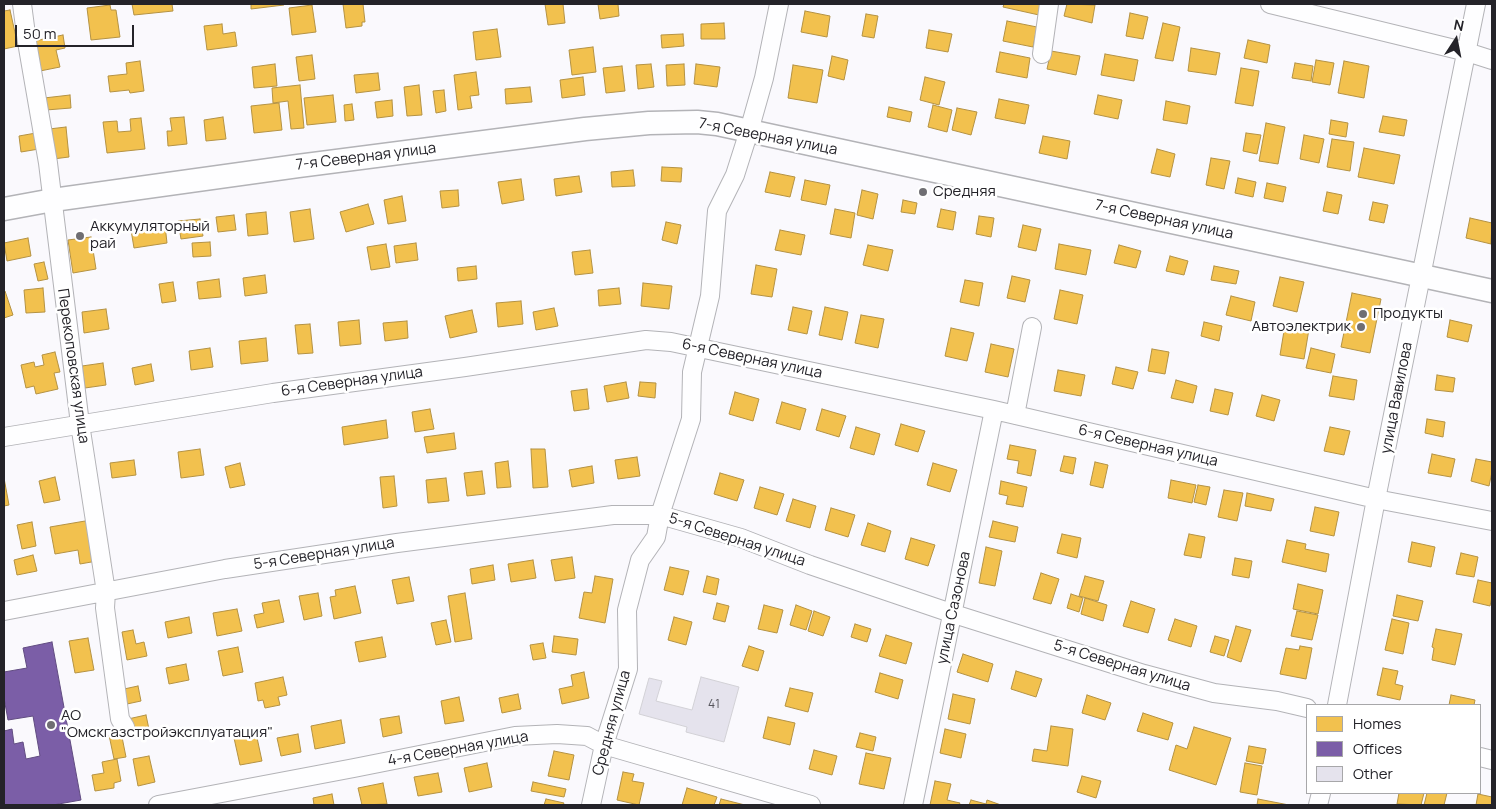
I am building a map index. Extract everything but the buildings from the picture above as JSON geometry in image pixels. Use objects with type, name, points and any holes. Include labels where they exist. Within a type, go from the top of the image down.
[{"type":"main road","name":"7-я Северная улица","points":[[4,209],[53,200],[288,167],[585,129],[649,123],[697,122],[717,124],[1492,291]]},
{"type":"street","name":"Перекоповская улица","points":[[22,4],[53,200],[80,424],[106,592],[105,608],[120,719],[124,727]]},
{"type":"street","name":"Средняя улица","points":[[590,805],[604,744],[628,669],[627,610],[640,560],[656,537],[660,515],[691,419],[692,372],[710,296],[717,210],[735,175],[749,131],[764,78],[779,4]]},
{"type":"street","points":[[1042,54],[1049,4]]},
{"type":"street","points":[[1270,4],[1467,52],[1492,60]]},
{"type":"street","name":"улица Вавилова","points":[[1337,704],[1376,499],[1476,4]]},
{"type":"street","points":[[1015,415],[1032,327]]},
{"type":"street","name":"6-я Северная улица","points":[[4,437],[272,393],[465,368],[646,340],[672,342],[994,410],[1376,499],[1492,521]]},
{"type":"street","name":"улица Сазонова","points":[[913,805],[954,614],[994,410]]},
{"type":"street","name":"5-я Северная улица","points":[[4,612],[225,569],[397,543],[613,516],[660,515],[741,538],[810,565],[954,614],[1144,674],[1214,693],[1277,701],[1306,708]]},
{"type":"street","name":"4-я Северная улица","points":[[158,805],[515,736],[557,734],[587,736],[604,744],[811,805]]},
{"type":"place","name":"Средняя","points":[[923,192]]},
{"type":"place","name":"Аккумуляторный рай","points":[[80,236]]},
{"type":"place","name":"Продукты","points":[[1363,314]]},
{"type":"place","name":"Автоэлектрик","points":[[1361,327]]},
{"type":"place","name":"АО \"Омскгазстройэксплуатация\"","points":[[51,725]]}]
